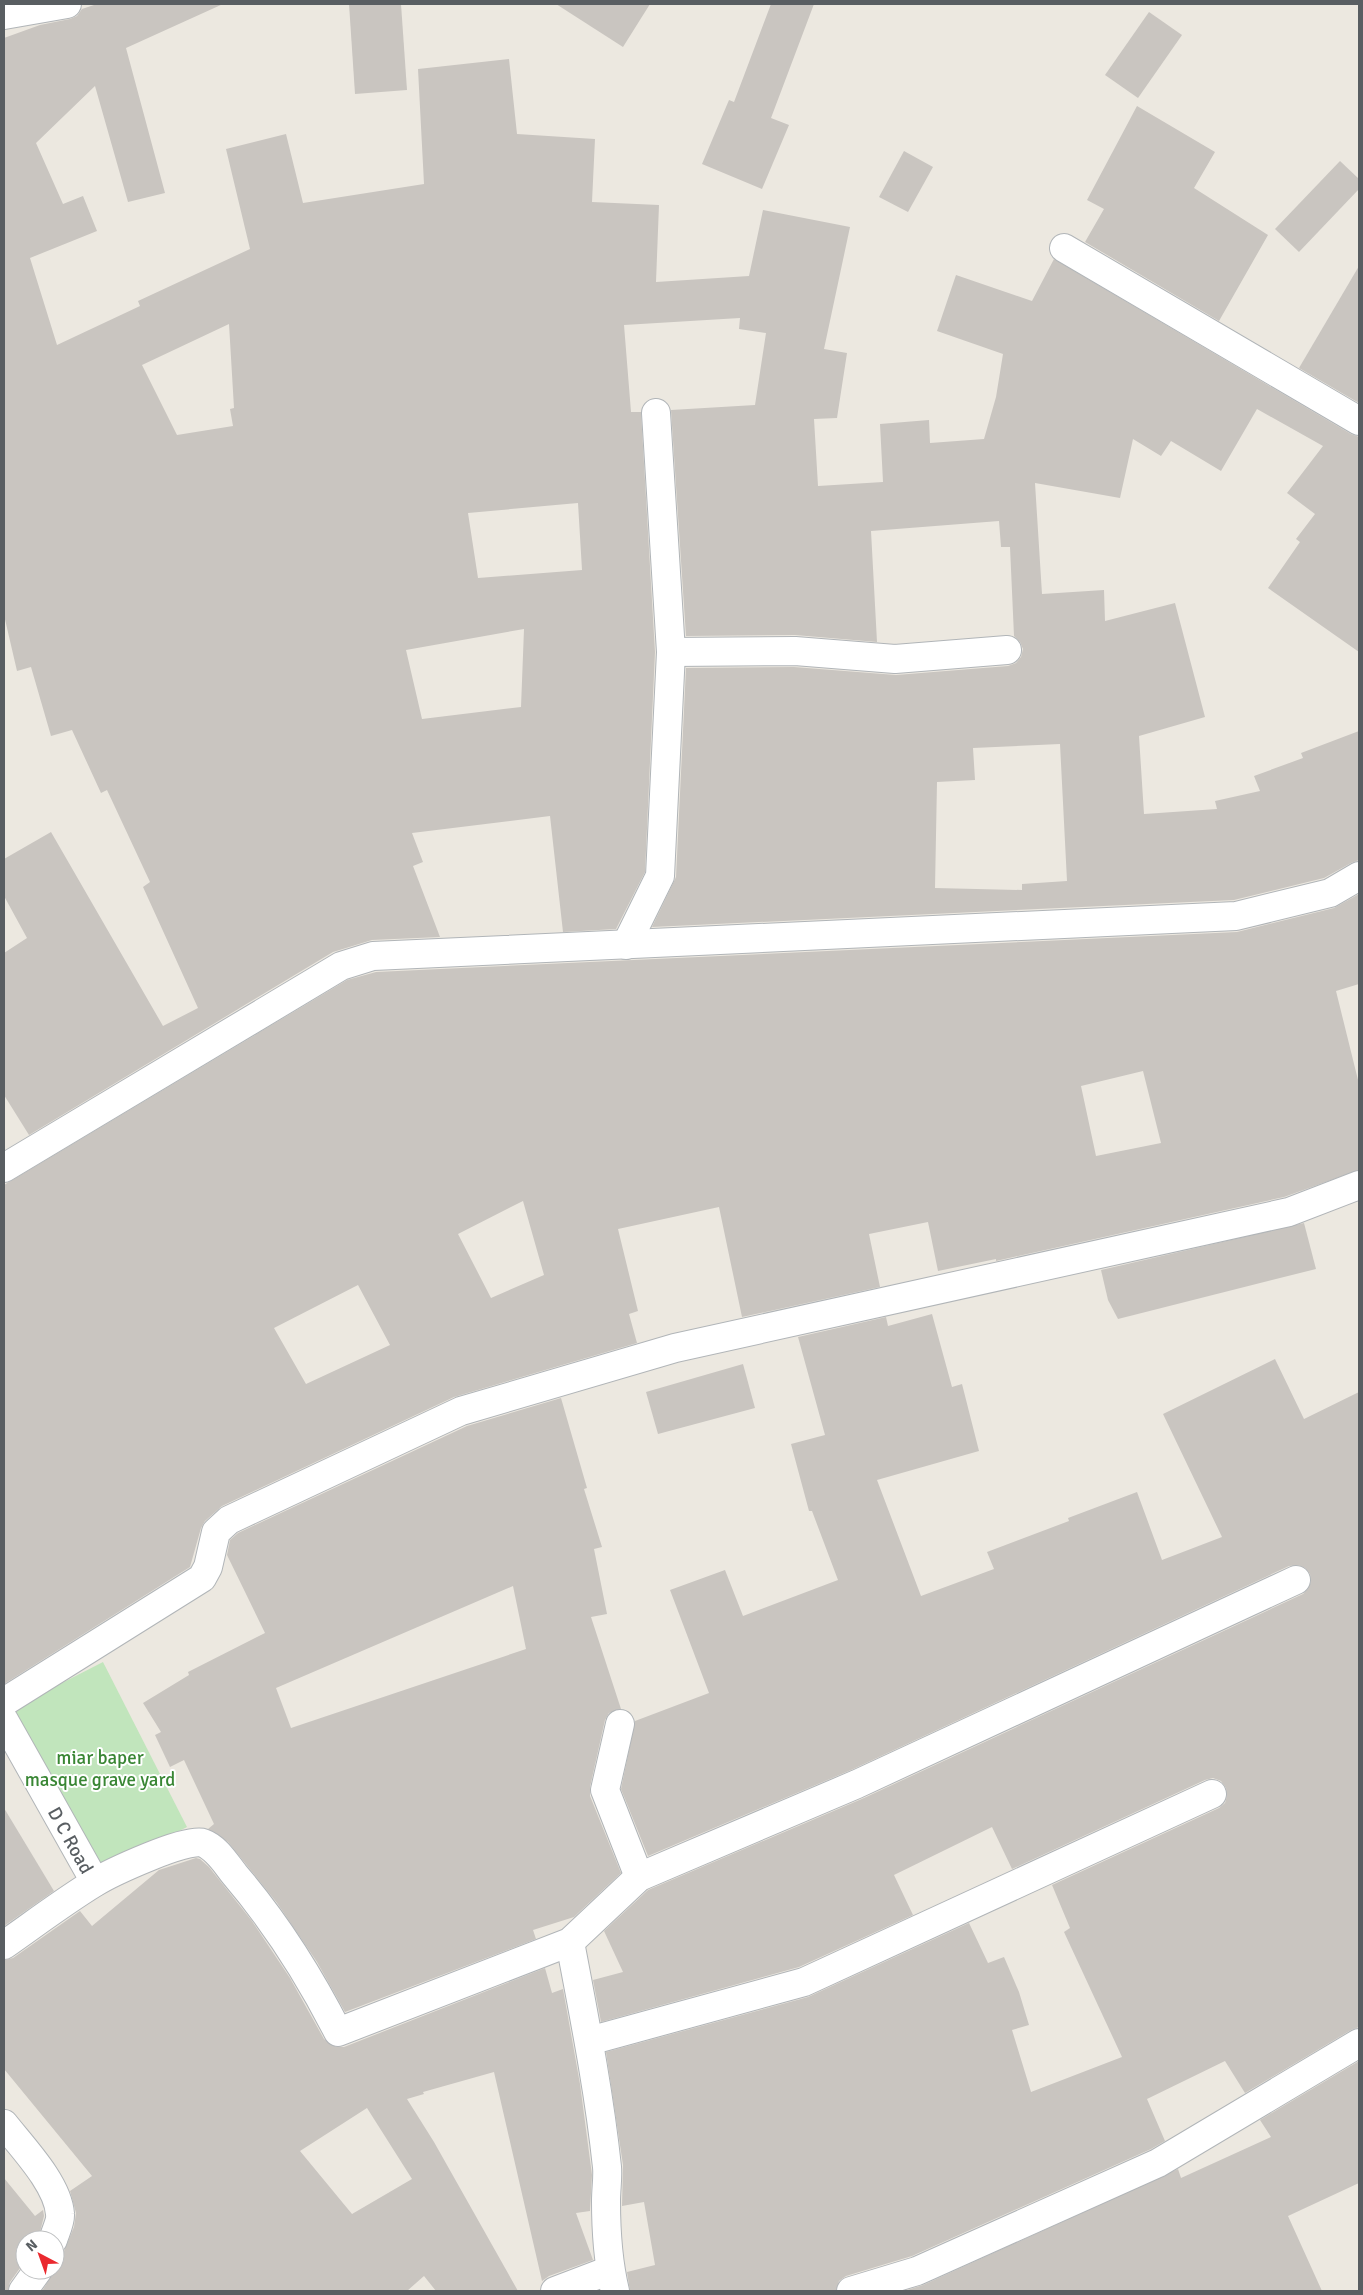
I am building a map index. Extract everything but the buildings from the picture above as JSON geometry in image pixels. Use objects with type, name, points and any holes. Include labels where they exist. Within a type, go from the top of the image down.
[{"type":"street","points":[[4,15],[67,4]]},
{"type":"street","points":[[1064,248],[1359,421]]},
{"type":"street","points":[[626,945],[660,876],[671,652],[656,413]]},
{"type":"street","points":[[671,652],[795,651],[895,658],[1007,650]]},
{"type":"street","points":[[4,1168],[341,966],[374,956],[1236,916],[1330,893],[1359,876]]},
{"type":"street","points":[[4,1702],[202,1578],[208,1568],[216,1532],[229,1520],[461,1411],[674,1348],[1290,1212],[1359,1186]]},
{"type":"street","points":[[4,1945],[95,1882],[166,1850],[185,1844],[202,1842],[214,1849],[264,1909],[313,1983],[338,2032],[570,1942],[639,1877],[857,1784],[1296,1580]]},
{"type":"street","name":"D C Road","points":[[4,1720],[95,1882]]},
{"type":"street","points":[[620,1724],[605,1790],[639,1877]]},
{"type":"street","points":[[589,2042],[804,1982],[1212,1794]]},
{"type":"street","points":[[555,2291],[612,2281],[606,2200],[607,2169],[589,2042],[570,1942]]},
{"type":"street","points":[[851,2291],[916,2271],[1158,2163],[1359,2044]]},
{"type":"street","points":[[4,2124],[44,2175],[51,2187],[61,2214],[56,2230]]},
{"type":"street","points":[[23,2291],[31,2280]]},
{"type":"green space","name":"miar baper masque grave yard","points":[[103,1662],[187,1827],[97,1873],[13,1708]]}]
